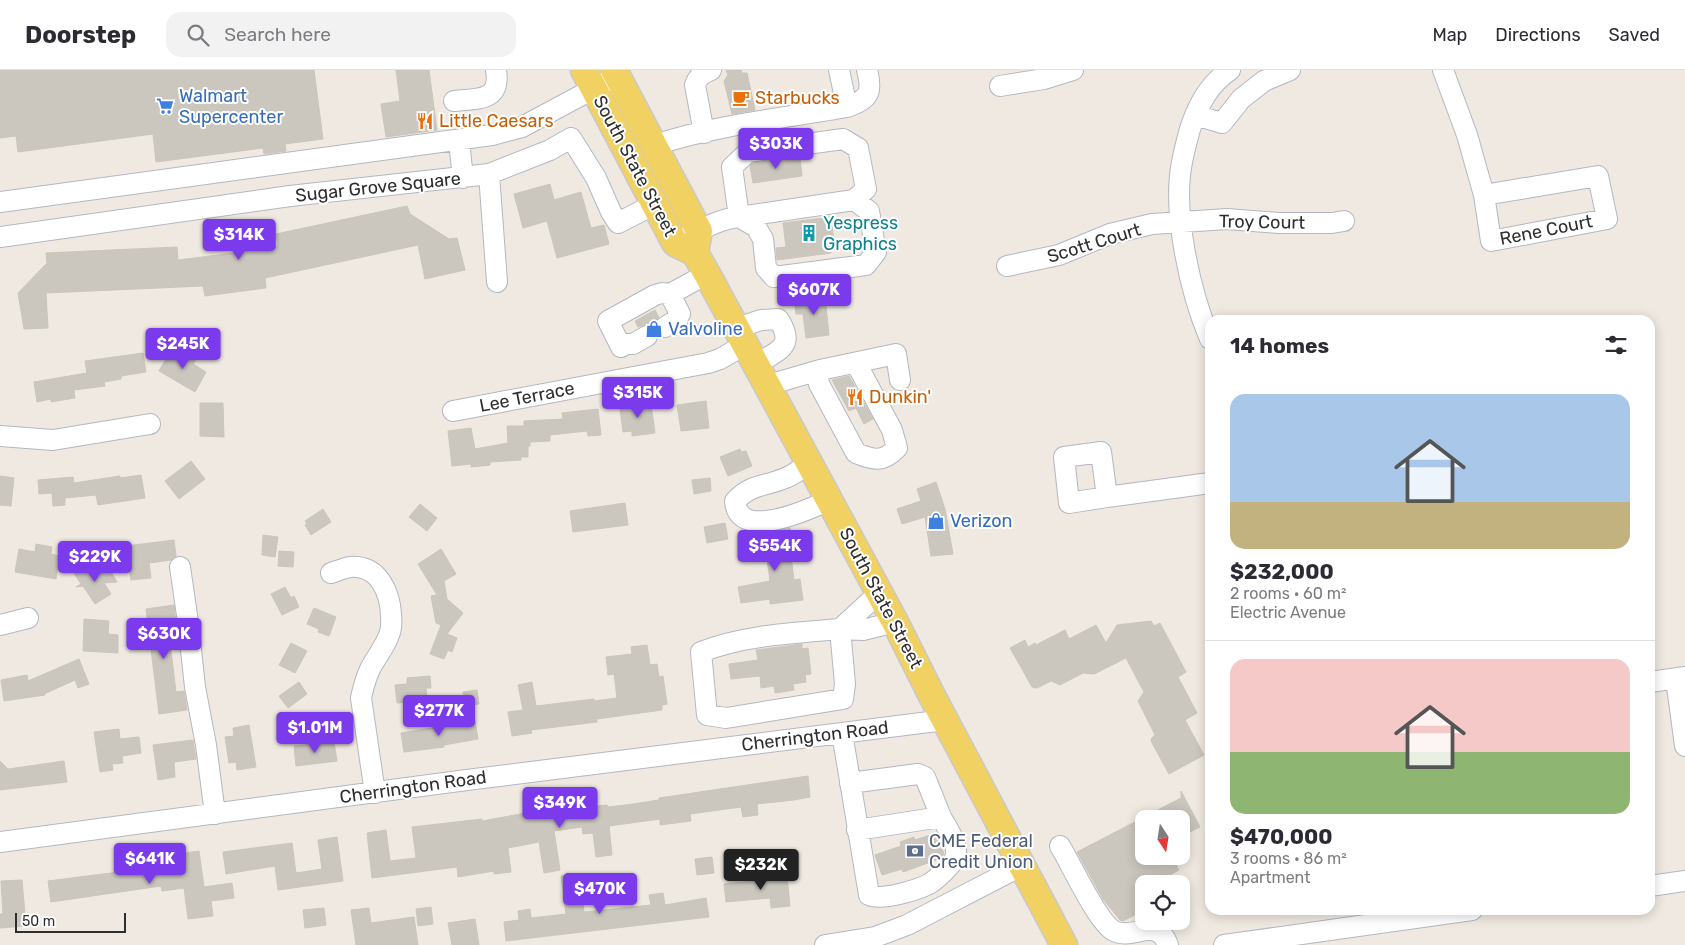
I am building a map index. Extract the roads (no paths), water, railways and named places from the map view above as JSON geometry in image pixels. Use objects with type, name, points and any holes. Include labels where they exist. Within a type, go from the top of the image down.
[{"type":"main road","name":"South State Street","points":[[606,74],[655,146],[678,192],[694,250]]},
{"type":"main road","name":"South State Street","points":[[606,74],[641,177],[655,204],[694,250],[895,622],[1064,945]]},
{"type":"main road","points":[[606,74],[606,91],[612,95],[648,167],[678,192]]},
{"type":"main road","points":[[641,177],[663,197],[694,250]]},
{"type":"street","points":[[454,101],[488,97],[494,91],[497,81],[496,70]]},
{"type":"street","points":[[704,133],[696,85],[697,79],[701,74],[710,70]]},
{"type":"street","points":[[839,70],[847,107]]},
{"type":"street","points":[[655,146],[704,133],[857,104],[868,95],[871,84],[867,70]]},
{"type":"street","points":[[1000,86],[1044,79],[1073,70]]},
{"type":"street","points":[[1205,325],[1196,299],[1181,222],[1181,164],[1195,115],[1210,88],[1219,77],[1230,70]]},
{"type":"street","points":[[1195,115],[1222,122],[1241,99],[1264,82],[1290,70]]},
{"type":"street","name":"Rene Court","points":[[1443,70],[1467,135],[1484,195],[1491,241],[1607,219],[1598,176],[1484,195]]},
{"type":"street","points":[[0,202],[492,135],[522,127],[606,74]]},
{"type":"street","name":"Sugar Grove Square","points":[[0,237],[290,196],[489,174],[550,150],[571,138],[596,178],[618,223],[655,204]]},
{"type":"street","points":[[670,294],[694,250],[724,219],[739,217],[854,200],[866,189],[858,148],[843,139],[748,152],[732,167],[739,217]]},
{"type":"street","points":[[459,141],[463,178]]},
{"type":"street","points":[[489,174],[497,282]]},
{"type":"street","points":[[739,217],[756,227],[763,239],[766,268],[774,277],[866,265],[876,252],[869,211],[854,200]]},
{"type":"street","name":"Troy Court","points":[[1181,222],[1227,219],[1279,223],[1344,222]]},
{"type":"street","name":"Scott Court","points":[[1007,266],[1059,255],[1110,234],[1152,224],[1181,222]]},
{"type":"street","points":[[645,334],[630,338],[621,347],[608,321],[655,295],[662,293],[670,294]]},
{"type":"street","points":[[668,321],[680,314],[670,294]]},
{"type":"street","name":"Lee Terrace","points":[[453,411],[708,363],[720,359],[751,355],[817,371],[896,354],[900,380]]},
{"type":"street","points":[[817,371],[819,384],[856,453],[876,460],[890,456],[897,448],[896,442],[892,430],[856,362]]},
{"type":"street","points":[[0,436],[53,440],[150,424]]},
{"type":"street","points":[[809,464],[787,478],[744,492],[735,501],[736,510],[740,516],[750,520],[768,520],[789,517],[829,500]]},
{"type":"street","points":[[1107,497],[1205,484]]},
{"type":"street","points":[[180,567],[195,687],[206,745],[215,814]]},
{"type":"street","points":[[331,573],[349,567],[368,571],[383,582],[389,599],[392,616],[390,634],[370,669],[362,698],[375,793]]},
{"type":"street","points":[[840,629],[879,593]]},
{"type":"street","points":[[0,624],[28,618]]},
{"type":"street","points":[[840,629],[845,684],[843,699],[726,718],[707,715],[701,652],[720,645],[782,634],[840,629],[863,630],[895,622]]},
{"type":"street","points":[[1655,681],[1681,678],[1685,746]]},
{"type":"street","points":[[726,718],[727,747]]},
{"type":"street","name":"Cherrington Road","points":[[0,842],[945,720]]},
{"type":"street","points":[[842,733],[867,890],[869,894],[875,897],[892,896],[930,884],[953,863],[956,855],[955,843],[941,817],[925,777],[918,774],[850,783]]},
{"type":"street","points":[[857,830],[941,817]]},
{"type":"street","points":[[1060,846],[1096,911],[1107,926],[1119,934],[1151,930],[1162,934],[1168,945]]},
{"type":"street","points":[[825,945],[875,937],[907,925],[1023,866]]},
{"type":"street","points":[[1655,885],[1685,881]]},
{"type":"street","points":[[1224,945],[1437,915]]},
{"type":"place","name":"Starbucks","points":[[741,98]]},
{"type":"place","name":"Walmart Supercenter","points":[[165,106]]},
{"type":"place","name":"Little Caesars","points":[[425,121]]},
{"type":"place","name":"Yespress Graphics","points":[[809,233]]},
{"type":"place","name":"Valvoline","points":[[654,329]]},
{"type":"place","name":"Dunkin'","points":[[855,397]]},
{"type":"place","name":"Verizon","points":[[936,521]]},
{"type":"place","name":"CME Federal Credit Union","points":[[915,851]]}]
